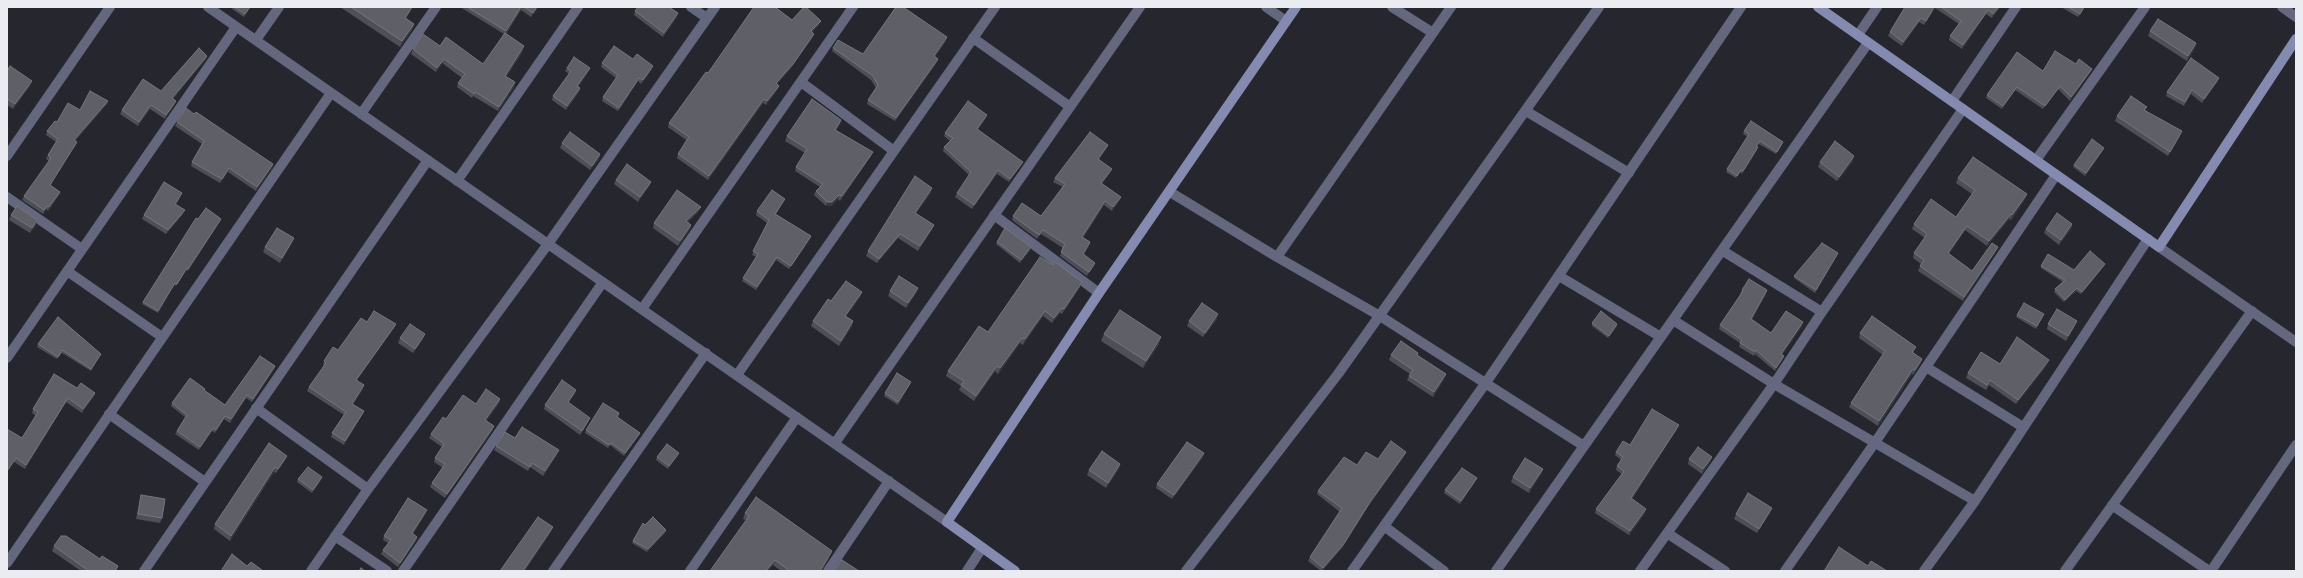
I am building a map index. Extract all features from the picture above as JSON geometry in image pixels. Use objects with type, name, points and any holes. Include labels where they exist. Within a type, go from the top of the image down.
[{"type":"street","points":[[7,156],[110,7]]},
{"type":"street","points":[[208,7],[835,443],[1015,571]]},
{"type":"street","points":[[256,40],[279,7]]},
{"type":"street","points":[[361,114],[436,7]]},
{"type":"street","points":[[457,181],[578,7]]},
{"type":"street","points":[[691,7],[707,18]]},
{"type":"street","points":[[311,571],[368,489],[548,244],[715,7]]},
{"type":"street","points":[[642,309],[853,7]]},
{"type":"street","points":[[737,375],[995,7]]},
{"type":"street","points":[[835,443],[1069,106],[1140,7]]},
{"type":"street","points":[[1266,7],[1286,21]]},
{"type":"street","points":[[947,522],[1099,293],[1296,7]]},
{"type":"street","points":[[1392,7],[1433,33]]},
{"type":"street","points":[[1276,257],[1451,7]]},
{"type":"street","points":[[1186,571],[1380,316],[1599,7]]},
{"type":"street","points":[[1352,571],[1485,384],[1741,7]]},
{"type":"street","points":[[1818,7],[2296,342]]},
{"type":"street","points":[[1858,35],[1877,7]]},
{"type":"street","points":[[1952,102],[2016,7]]},
{"type":"street","points":[[2036,160],[2144,7]]},
{"type":"street","points":[[2282,7],[2296,17]]},
{"type":"street","points":[[7,358],[236,27]]},
{"type":"street","points":[[973,38],[1069,106]]},
{"type":"street","points":[[2159,247],[2296,39]]},
{"type":"street","points":[[1496,571],[1723,251],[1868,43]]},
{"type":"street","points":[[801,82],[894,151]]},
{"type":"street","points":[[7,563],[331,93]]},
{"type":"street","points":[[1640,571],[1774,384],[1822,312],[1963,109]]},
{"type":"street","points":[[1526,111],[1629,173]]},
{"type":"street","points":[[144,571],[428,160]]},
{"type":"street","points":[[1785,571],[1876,442],[2056,175]]},
{"type":"street","points":[[1170,192],[1276,257],[1380,316],[1584,446]]},
{"type":"street","points":[[7,197],[82,249]]},
{"type":"street","points":[[994,216],[1099,293]]},
{"type":"street","points":[[1924,571],[1975,500],[2148,239]]},
{"type":"street","points":[[1723,251],[1822,312]]},
{"type":"street","points":[[67,272],[162,337]]},
{"type":"street","points":[[1559,276],[1661,337]]},
{"type":"street","points":[[403,571],[602,282]]},
{"type":"street","points":[[2065,571],[2252,311]]},
{"type":"street","points":[[1673,320],[1774,384],[1975,500]]},
{"type":"street","points":[[553,571],[706,353]]},
{"type":"street","points":[[1926,367],[2023,427]]},
{"type":"street","points":[[256,408],[368,489]]},
{"type":"street","points":[[109,414],[205,482]]},
{"type":"street","points":[[690,571],[797,417]]},
{"type":"street","points":[[2112,505],[2210,571],[2296,445]]},
{"type":"street","points":[[828,571],[889,481]]},
{"type":"street","points":[[1384,526],[1444,571]]},
{"type":"street","points":[[1667,532],[1725,571]]},
{"type":"street","points":[[335,536],[387,571]]},
{"type":"street","points":[[967,571],[982,548]]},
{"type":"building","points":[[234,7],[250,7],[245,14]]},
{"type":"building","points":[[351,7],[412,7],[405,18],[414,24],[402,41]]},
{"type":"building","points":[[467,7],[521,7],[506,31]]},
{"type":"building","points":[[524,7],[537,7],[533,13]]},
{"type":"building","points":[[638,7],[669,7],[678,13],[664,33],[635,11]]},
{"type":"building","points":[[754,7],[775,7],[792,20],[804,7],[806,7],[821,21],[811,31],[814,34],[793,64],[776,83],[779,86],[767,101],[764,99],[709,176],[678,154],[689,137],[669,123],[706,72],[708,73]]},
{"type":"building","points":[[896,7],[903,7],[947,37],[934,56],[938,59],[896,118],[868,100],[878,85],[873,76],[833,48],[838,40],[863,54]]},
{"type":"building","points":[[1905,7],[1934,7],[1926,21],[1921,18],[1903,42],[1890,32]]},
{"type":"building","points":[[1941,7],[1999,7],[1993,14],[1988,10],[1963,45],[1950,36],[1961,21]]},
{"type":"building","points":[[2068,7],[2084,7],[2080,14]]},
{"type":"building","points":[[2158,19],[2196,43],[2188,56],[2150,31]]},
{"type":"building","points":[[505,33],[524,46],[505,76],[515,82],[499,107],[475,92],[474,94],[458,83],[465,74],[444,59],[437,68],[413,49],[423,34],[440,46],[446,37],[483,64]]},
{"type":"building","points":[[614,46],[633,59],[637,54],[653,66],[643,80],[639,78],[619,108],[603,97],[618,75],[602,63]]},
{"type":"building","points":[[199,48],[207,56],[172,98],[176,101],[166,115],[151,105],[139,122],[122,110],[143,79],[161,91]]},
{"type":"building","points":[[2055,51],[2076,64],[2079,59],[2092,69],[2071,97],[2060,86],[2045,106],[2017,87],[2003,106],[1987,95],[2017,52],[2043,71]]},
{"type":"building","points":[[574,57],[590,68],[577,86],[580,88],[567,106],[553,96],[571,71],[567,68]]},
{"type":"building","points":[[2191,58],[2219,78],[2204,99],[2192,90],[2185,102],[2167,92]]},
{"type":"building","points":[[10,66],[32,81],[15,104],[7,99],[7,71]]},
{"type":"building","points":[[90,91],[108,101],[74,140],[77,142],[50,185],[60,192],[49,207],[47,206],[44,210],[24,196],[51,158],[48,155],[58,139],[47,131],[55,121],[57,122],[68,103],[80,110]]},
{"type":"building","points":[[2131,96],[2147,107],[2144,110],[2182,131],[2170,152],[2117,116]]},
{"type":"building","points":[[812,99],[841,120],[835,130],[873,152],[842,196],[839,195],[832,202],[827,202],[816,191],[823,184],[796,167],[807,149],[787,136]]},
{"type":"building","points":[[968,101],[987,115],[977,129],[1023,162],[1010,179],[998,170],[974,205],[957,193],[971,172],[944,147],[953,138],[945,133]]},
{"type":"building","points":[[186,108],[194,114],[196,112],[273,164],[257,187],[229,168],[222,179],[192,162],[204,141],[177,122]]},
{"type":"building","points":[[1751,121],[1783,142],[1777,152],[1760,141],[1756,146],[1758,147],[1743,171],[1741,170],[1737,176],[1727,169],[1749,134],[1744,131]]},
{"type":"building","points":[[570,132],[600,154],[592,166],[562,143]]},
{"type":"building","points":[[1090,132],[1108,145],[1098,159],[1112,169],[1101,183],[1121,197],[1113,207],[1105,201],[1082,237],[1090,242],[1083,254],[1095,263],[1089,272],[1061,252],[1065,244],[1043,230],[1039,235],[1013,216],[1022,203],[1041,216],[1065,184],[1055,178]]},
{"type":"building","points":[[2092,139],[2104,148],[2086,173],[2074,165]]},
{"type":"building","points":[[1835,141],[1854,156],[1839,177],[1820,162]]},
{"type":"building","points":[[1973,157],[2027,194],[2012,215],[2011,214],[1989,241],[1967,226],[1948,253],[1972,271],[1992,243],[1998,247],[1964,297],[1920,266],[1924,260],[1914,253],[1927,234],[1914,224],[1931,199],[1956,217],[1975,190],[1958,178]]},
{"type":"building","points":[[627,164],[651,182],[640,197],[616,180]]},
{"type":"building","points":[[915,176],[932,188],[915,213],[934,225],[920,246],[900,234],[879,259],[868,251]]},
{"type":"building","points":[[164,182],[182,193],[175,204],[185,210],[168,230],[144,215]]},
{"type":"building","points":[[677,190],[701,207],[686,221],[691,225],[680,241],[654,223]]},
{"type":"building","points":[[772,190],[785,199],[775,214],[811,236],[791,266],[777,257],[757,287],[743,278],[758,254],[753,251],[769,220],[757,211]]},
{"type":"building","points":[[17,206],[37,220],[32,228],[11,215]]},
{"type":"building","points":[[206,208],[221,219],[188,269],[187,268],[177,284],[175,283],[158,311],[143,302],[196,218],[198,219]]},
{"type":"building","points":[[2057,213],[2072,224],[2061,240],[2046,229]]},
{"type":"building","points":[[277,228],[294,238],[282,258],[265,247]]},
{"type":"building","points":[[1005,228],[1031,247],[1021,260],[997,242]]},
{"type":"building","points":[[1822,243],[1838,253],[1816,290],[1794,276]]},
{"type":"building","points":[[2090,251],[2105,264],[2082,292],[2077,288],[2065,300],[2055,289],[2065,280],[2041,266],[2048,254],[2074,270]]},
{"type":"building","points":[[1040,257],[1053,265],[1055,262],[1082,282],[1064,309],[1062,308],[1054,318],[1045,311],[1025,339],[1022,338],[1000,368],[997,366],[976,396],[961,385],[964,381],[948,371],[979,326],[988,332]]},
{"type":"building","points":[[899,276],[918,288],[908,303],[890,291]]},
{"type":"building","points":[[1749,279],[1767,290],[1751,319],[1771,333],[1786,311],[1803,322],[1781,354],[1784,356],[1776,368],[1756,350],[1755,352],[1740,343],[1742,340],[1720,325],[1743,291],[1742,290]]},
{"type":"building","points":[[846,281],[862,292],[845,316],[853,321],[841,341],[813,321],[828,299],[831,301]]},
{"type":"building","points":[[1202,303],[1218,314],[1205,333],[1189,321]]},
{"type":"building","points":[[2024,303],[2044,314],[2037,326],[2017,315]]},
{"type":"building","points":[[2057,309],[2077,321],[2068,336],[2048,324]]},
{"type":"building","points":[[1120,310],[1161,337],[1146,361],[1104,334]]},
{"type":"building","points":[[374,311],[396,324],[356,380],[364,385],[352,404],[364,411],[345,441],[332,433],[346,412],[309,387],[326,363],[324,361],[333,347],[338,350],[361,318],[367,322]]},
{"type":"building","points":[[1601,311],[1617,324],[1609,336],[1592,323]]},
{"type":"building","points":[[1872,316],[1916,347],[1912,352],[1922,359],[1915,370],[1913,369],[1879,421],[1851,403],[1885,351],[1860,333]]},
{"type":"building","points":[[58,317],[101,354],[91,369],[62,350],[58,357],[38,344]]},
{"type":"building","points":[[410,324],[425,334],[415,349],[400,338]]},
{"type":"building","points":[[2017,337],[2049,360],[2018,400],[1990,380],[1987,385],[1968,373],[1981,352],[2000,364]]},
{"type":"building","points":[[1401,341],[1418,353],[1417,355],[1446,374],[1434,392],[1409,376],[1413,370],[1391,355]]},
{"type":"building","points":[[260,356],[275,366],[253,399],[247,395],[231,419],[225,416],[216,430],[213,428],[200,447],[177,431],[187,415],[172,403],[190,378],[225,405]]},
{"type":"building","points":[[897,373],[911,382],[898,402],[885,393]]},
{"type":"building","points":[[54,374],[77,388],[81,383],[95,393],[83,409],[68,398],[26,465],[16,458],[7,471],[7,429],[22,438],[38,412],[33,409]]},
{"type":"building","points":[[562,380],[576,390],[568,402],[590,418],[582,431],[545,405]]},
{"type":"building","points":[[486,389],[500,399],[485,420],[494,426],[447,494],[432,483],[445,464],[435,458],[444,444],[431,434],[443,417],[446,419],[463,395],[476,404]]},
{"type":"building","points":[[603,403],[619,413],[617,417],[640,433],[625,453],[611,443],[609,445],[586,430]]},
{"type":"building","points":[[1652,409],[1679,425],[1631,498],[1646,509],[1630,531],[1596,509],[1624,471],[1617,466],[1623,457],[1616,452],[1623,441],[1630,445]]},
{"type":"building","points":[[522,427],[559,450],[545,471],[532,463],[530,467],[496,446],[505,432],[515,438]]},
{"type":"building","points":[[1391,441],[1406,452],[1370,502],[1343,545],[1323,568],[1310,557],[1342,508],[1318,491],[1344,457],[1357,465],[1366,452],[1378,459]]},
{"type":"building","points":[[1187,442],[1204,453],[1174,495],[1157,484]]},
{"type":"building","points":[[269,443],[287,456],[278,469],[275,467],[231,536],[215,524]]},
{"type":"building","points":[[667,444],[679,453],[669,466],[657,457]]},
{"type":"building","points":[[1698,447],[1712,457],[1703,469],[1689,459]]},
{"type":"building","points":[[1102,451],[1120,464],[1108,483],[1089,470]]},
{"type":"building","points":[[1525,458],[1543,469],[1530,488],[1513,477]]},
{"type":"building","points":[[308,467],[322,477],[313,490],[298,479]]},
{"type":"building","points":[[1462,468],[1477,478],[1461,501],[1445,490]]},
{"type":"building","points":[[1748,493],[1772,508],[1759,529],[1736,514]]},
{"type":"building","points":[[141,495],[165,499],[162,518],[138,514]]},
{"type":"building","points":[[756,497],[832,551],[820,571],[790,571],[775,560],[766,571],[710,571],[749,516],[745,513]]},
{"type":"building","points":[[408,498],[427,510],[412,533],[417,537],[400,563],[383,550],[391,540],[384,536]]},
{"type":"building","points":[[538,517],[553,527],[523,571],[500,571]]},
{"type":"building","points":[[653,517],[666,530],[648,549],[633,541],[643,523],[645,525]]},
{"type":"building","points":[[61,536],[66,536],[100,559],[102,556],[118,566],[115,571],[89,571],[54,546]]},
{"type":"building","points":[[1839,547],[1868,566],[1871,561],[1887,571],[1824,571]]},
{"type":"building","points":[[232,554],[247,566],[251,562],[262,570],[221,571]]},
{"type":"building","points":[[842,560],[859,571],[834,571]]}]
